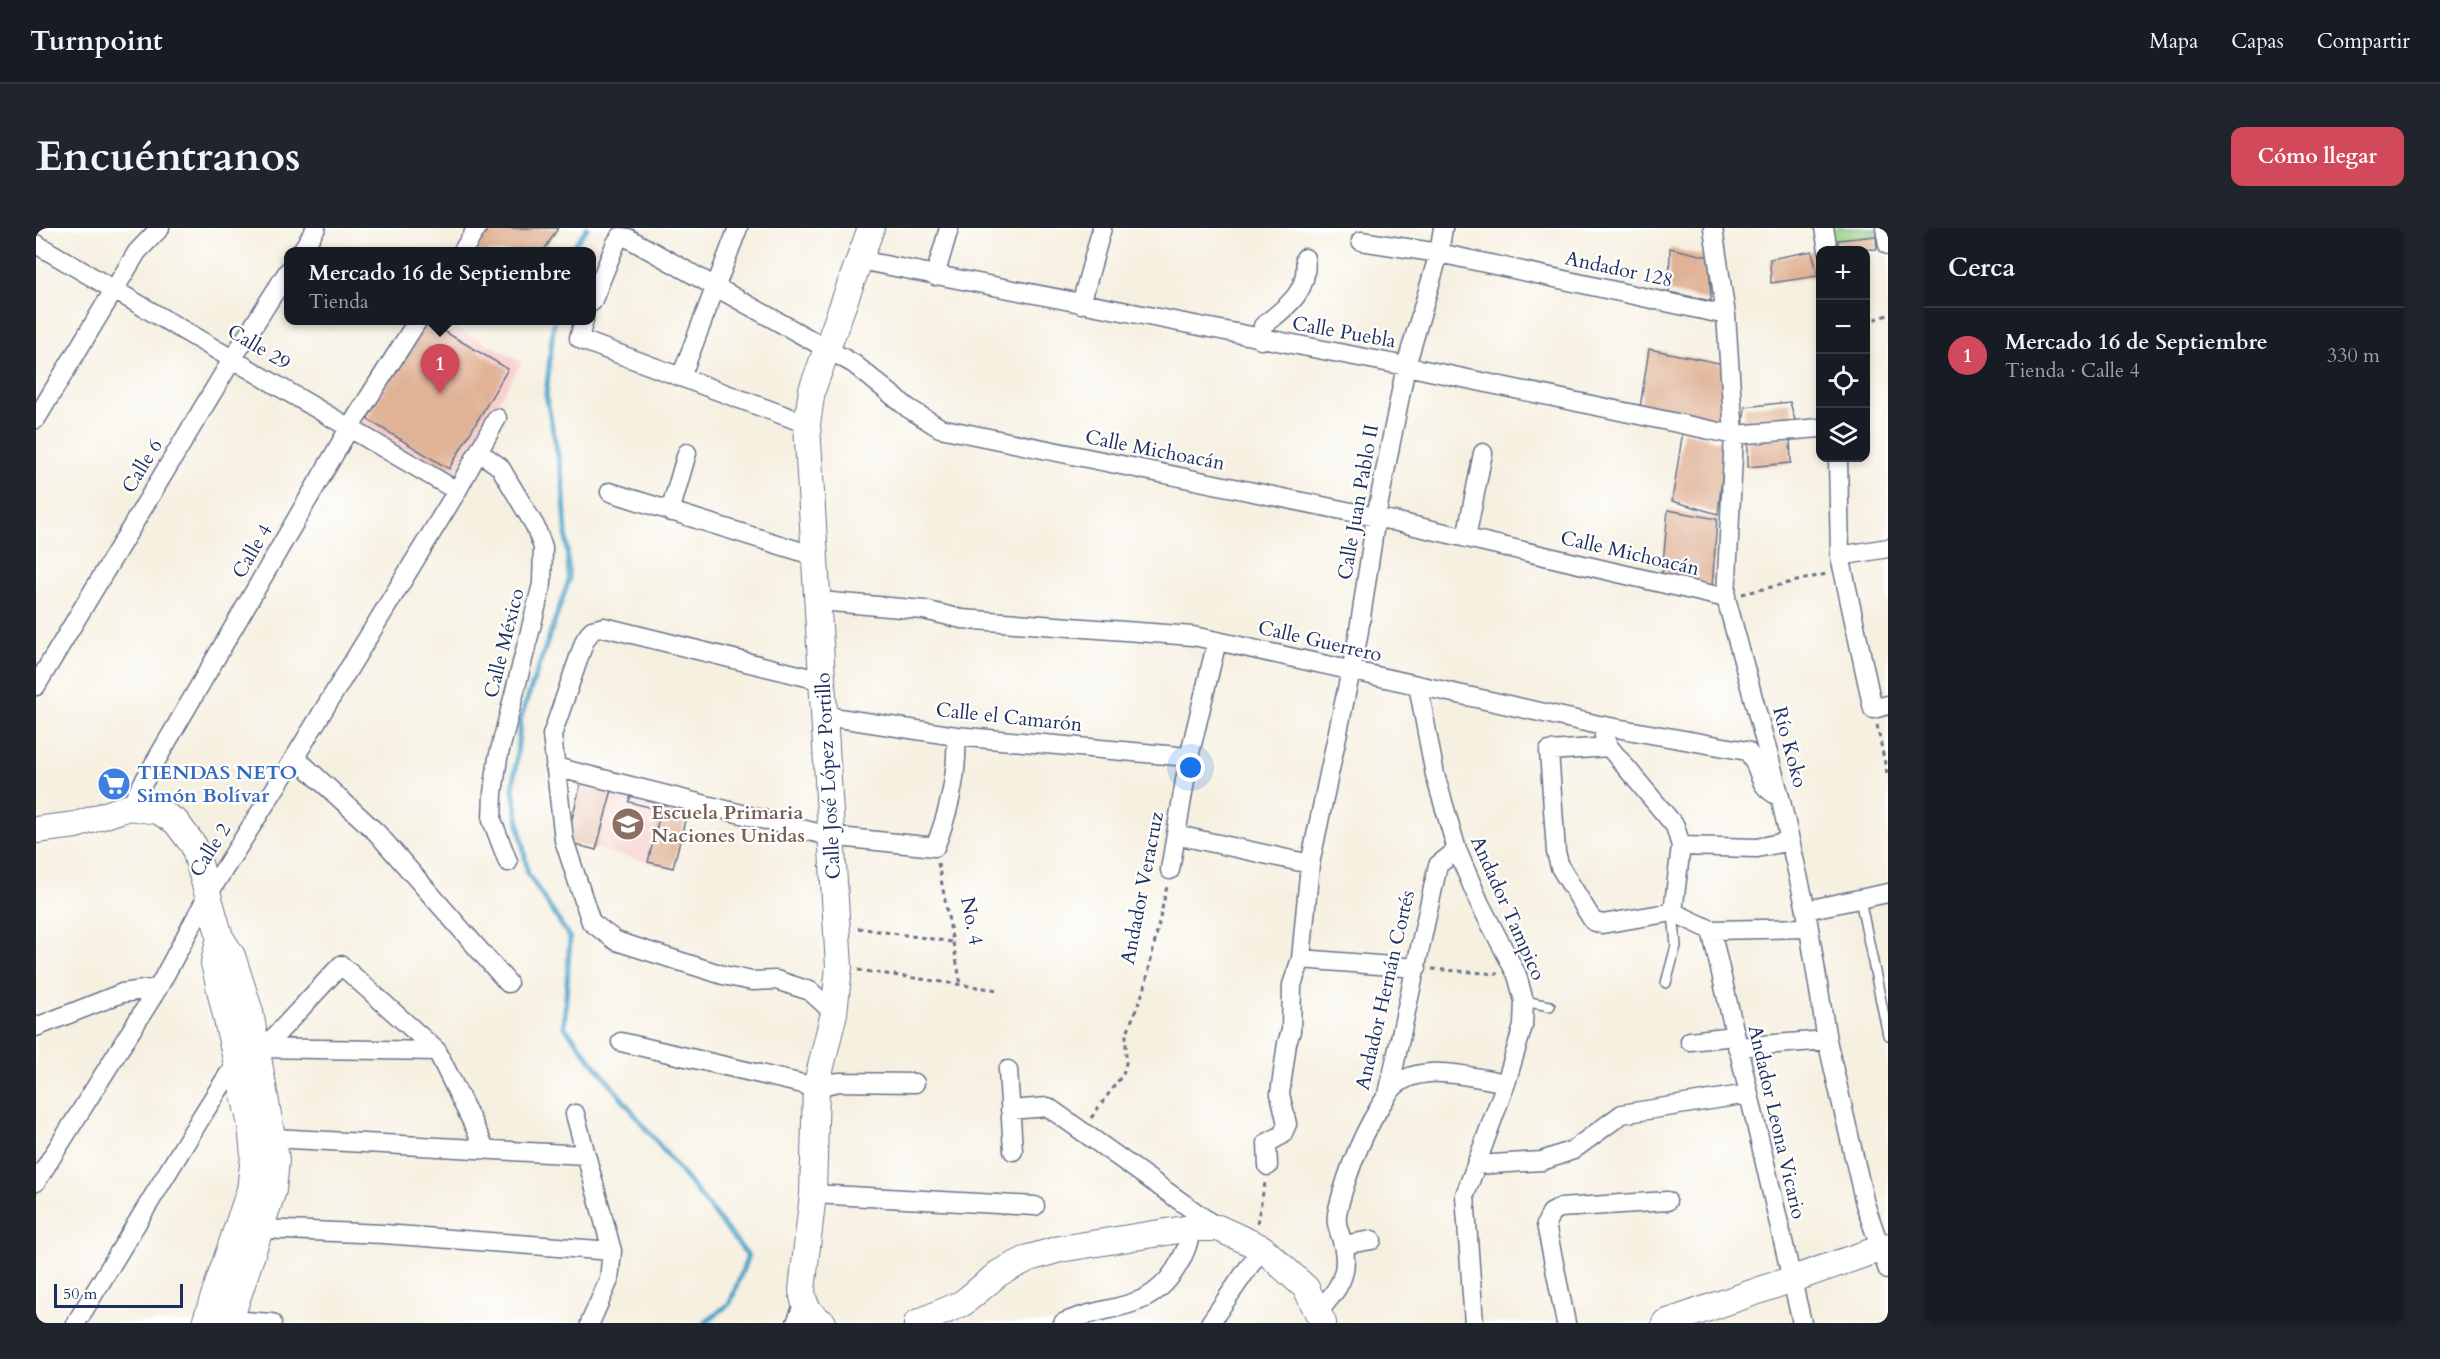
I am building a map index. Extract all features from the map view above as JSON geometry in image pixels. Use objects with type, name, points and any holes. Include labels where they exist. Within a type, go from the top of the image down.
[{"type":"street","points":[[137,252],[142,228]]},
{"type":"street","points":[[36,419],[137,252],[160,228]]},
{"type":"street","points":[[304,247],[316,228]]},
{"type":"street","points":[[465,247],[477,228]]},
{"type":"street","points":[[681,377],[738,228]]},
{"type":"street","name":"Calle José López Portillo","points":[[823,1323],[810,1315],[800,1313],[813,1194],[816,1087],[834,1013],[838,967],[829,836],[820,601],[807,424],[812,390],[871,228]]},
{"type":"street","points":[[935,276],[949,228]]},
{"type":"street","points":[[1081,304],[1102,228]]},
{"type":"street","name":"Calle Juan Pablo II","points":[[1268,1166],[1267,1143],[1282,1135],[1287,1124],[1280,1094],[1287,1043],[1291,1031],[1292,985],[1301,959],[1310,864],[1350,672],[1376,517],[1406,366],[1439,254],[1443,228]]},
{"type":"street","name":"Río Koko","points":[[1713,228],[1726,315],[1734,435],[1726,598],[1780,797],[1808,919],[1827,1040],[1865,1204],[1885,1255]]},
{"type":"street","points":[[1824,228],[1827,246]]},
{"type":"street","points":[[1885,228],[1888,245]]},
{"type":"street","name":"Calle Michoacán","points":[[596,291],[620,237],[628,238],[854,364],[908,408],[940,428],[1376,517],[1726,598]]},
{"type":"street","name":"Andador 128","points":[[1361,241],[1439,254],[1726,315]]},
{"type":"street","name":"Calle 29","points":[[36,244],[115,288],[457,491]]},
{"type":"street","points":[[1261,339],[1263,326],[1294,301],[1303,287],[1305,258]]},
{"type":"street","name":"Calle Puebla","points":[[859,260],[1406,366],[1734,435],[1816,428]]},
{"type":"street","name":"Calle 6","points":[[36,686],[284,277]]},
{"type":"street","name":"Calle 4","points":[[129,807],[350,427],[415,325]]},
{"type":"street","points":[[583,325],[579,338],[807,424]]},
{"type":"street","name":"Calle 2","points":[[36,1182],[42,1164],[158,988],[209,893],[457,491],[497,418]]},
{"type":"street","name":"Calle México","points":[[479,452],[500,467],[535,526],[543,547],[542,584],[498,758],[493,794],[492,820],[508,862]]},
{"type":"street","points":[[670,512],[687,453]]},
{"type":"street","points":[[1466,538],[1483,453]]},
{"type":"street","points":[[1838,462],[1841,563],[1881,707]]},
{"type":"street","points":[[610,492],[815,556]]},
{"type":"street","points":[[1841,563],[1888,548]]},
{"type":"street","name":"Calle Guerrero","points":[[820,601],[924,610],[962,619],[1193,636],[1599,725],[1747,751],[1754,758],[1764,787],[1780,797]]},
{"type":"street","points":[[823,681],[604,627],[592,630],[581,651],[552,735],[564,840],[591,922],[616,941],[723,975],[752,981],[776,980],[810,991],[834,1013]]},
{"type":"street","name":"Andador Veracruz","points":[[1170,870],[1189,757],[1217,641]]},
{"type":"street","name":"Andador Tampico","points":[[1418,685],[1435,775],[1457,850],[1480,904],[1517,975],[1524,1001],[1522,1026],[1506,1083],[1465,1195],[1474,1323]]},
{"type":"street","name":"Calle el Camarón","points":[[826,716],[956,736],[1189,757]]},
{"type":"street","points":[[1599,725],[1609,747],[1675,826],[1681,846],[1674,912]]},
{"type":"street","points":[[555,767],[829,836],[935,847],[946,819],[950,800],[956,736]]},
{"type":"street","points":[[1609,747],[1549,751],[1556,852],[1560,867],[1593,921],[1602,924],[1674,912],[1712,930],[1808,919],[1860,899],[1888,893]]},
{"type":"street","points":[[295,756],[378,833],[508,983]]},
{"type":"street","points":[[36,830],[75,825],[129,807],[158,811],[176,822],[194,846],[220,937],[232,956],[260,1048],[276,1160],[273,1190],[261,1229],[222,1322]]},
{"type":"street","points":[[1177,834],[1310,864]]},
{"type":"street","points":[[1681,846],[1756,848],[1790,841]]},
{"type":"street","name":"Andador Hernán Cortés","points":[[1321,1316],[1345,1275],[1343,1245],[1336,1228],[1337,1211],[1374,1114],[1388,1094],[1438,865],[1457,850]]},
{"type":"street","name":"Andador Leona Vicario","points":[[1712,930],[1802,1323]]},
{"type":"street","points":[[220,937],[214,963],[251,1125],[254,1156],[250,1190],[222,1322]]},
{"type":"street","points":[[1301,959],[1417,968]]},
{"type":"street","points":[[260,1048],[341,965],[438,1051],[484,1148]]},
{"type":"street","points":[[36,1027],[122,993],[158,988]]},
{"type":"street","points":[[1690,1041],[1827,1040]]},
{"type":"street","points":[[621,1042],[816,1087],[839,1082],[915,1083]]},
{"type":"street","points":[[260,1048],[438,1051]]},
{"type":"street","points":[[76,1323],[205,1111],[228,1075],[237,1066]]},
{"type":"street","points":[[1008,1070],[1013,1151]]},
{"type":"street","points":[[1388,1094],[1407,1077],[1432,1073],[1506,1083]]},
{"type":"street","points":[[1476,1166],[1542,1161],[1573,1150],[1622,1114],[1748,1094]]},
{"type":"street","points":[[1010,1110],[1048,1107],[1218,1228],[1257,1245],[1306,1288],[1321,1316]]},
{"type":"street","points":[[575,1114],[612,1251],[609,1280],[590,1323]]},
{"type":"street","points":[[273,1138],[585,1155]]},
{"type":"street","points":[[813,1194],[1035,1206]]},
{"type":"street","points":[[1566,1323],[1546,1224],[1551,1213],[1560,1209],[1667,1201]]},
{"type":"street","points":[[917,1323],[943,1318],[999,1273],[1029,1258],[1060,1249],[1191,1228],[1218,1228]]},
{"type":"street","points":[[1063,1323],[1144,1298],[1162,1284],[1185,1256],[1191,1228]]},
{"type":"street","points":[[261,1229],[384,1234],[612,1251]]},
{"type":"street","points":[[1343,1245],[1372,1239]]},
{"type":"street","points":[[1210,1323],[1257,1245]]},
{"type":"street","points":[[1665,1323],[1701,1317],[1791,1281],[1885,1255]]},
{"type":"street","points":[[222,1322],[272,1323]]},
{"type":"lane","points":[[1860,899],[1883,986],[1888,1035]]},
{"type":"lane","points":[[1666,983],[1676,946],[1674,912]]},
{"type":"lane","points":[[1524,1001],[1550,1006]]},
{"type":"path","points":[[1870,321],[1888,315]]},
{"type":"path","points":[[1726,598],[1841,563]]},
{"type":"path","points":[[1881,707],[1888,778]]},
{"type":"path","name":"No. 4","points":[[935,847],[961,985]]},
{"type":"path","name":"Andador Veracruz","points":[[1081,1131],[1123,1074],[1126,1062],[1126,1035],[1145,987],[1170,870]]},
{"type":"path","points":[[836,924],[953,942]]},
{"type":"path","points":[[838,967],[998,990]]},
{"type":"path","points":[[1417,968],[1517,975]]},
{"type":"path","points":[[1257,1245],[1268,1166]]},
{"type":"shaded area","points":[[422,325],[450,325],[522,362],[452,480],[356,425]]},
{"type":"shaded area","name":"Escuela Primaria Naciones Unidas","points":[[582,779],[689,805],[673,868],[567,842]]},
{"type":"green space","points":[[1830,228],[1876,228],[1876,236],[1831,242]]},
{"type":"building","points":[[482,228],[558,228],[546,247],[470,247]]},
{"type":"building","points":[[1876,236],[1877,249],[1870,249],[1870,246],[1839,246],[1838,240]]},
{"type":"building","points":[[1670,248],[1709,257],[1711,301],[1669,292]]},
{"type":"building","points":[[1812,251],[1816,276],[1771,283],[1770,259]]},
{"type":"building","points":[[422,325],[433,325],[508,369],[449,469],[367,419]]},
{"type":"building","points":[[1649,349],[1724,364],[1725,425],[1640,408]]},
{"type":"building","points":[[1790,402],[1796,424],[1743,428],[1745,407]]},
{"type":"building","points":[[1683,431],[1726,443],[1718,514],[1672,501]]},
{"type":"building","points":[[1790,436],[1791,463],[1748,467],[1748,440]]},
{"type":"building","points":[[1668,510],[1717,519],[1712,588],[1662,574]]},
{"type":"building","points":[[582,779],[613,786],[596,850],[566,842]]},
{"type":"building","points":[[632,791],[689,805],[673,868],[648,862],[661,810],[629,802]]},
{"type":"waterway","points":[[573,247],[587,228]]},
{"type":"waterway","points":[[553,325],[546,395],[563,481],[569,580],[521,717],[513,790],[528,874],[570,938],[564,1026],[748,1256],[730,1303],[705,1323]]},
{"type":"place","name":"Mercado 16 de Septiembre","points":[[440,394]]},
{"type":"place","name":"TIENDAS NETO Simón Bolívar","points":[[114,784]]},
{"type":"place","name":"Escuela Primaria Naciones Unidas","points":[[628,824]]}]
